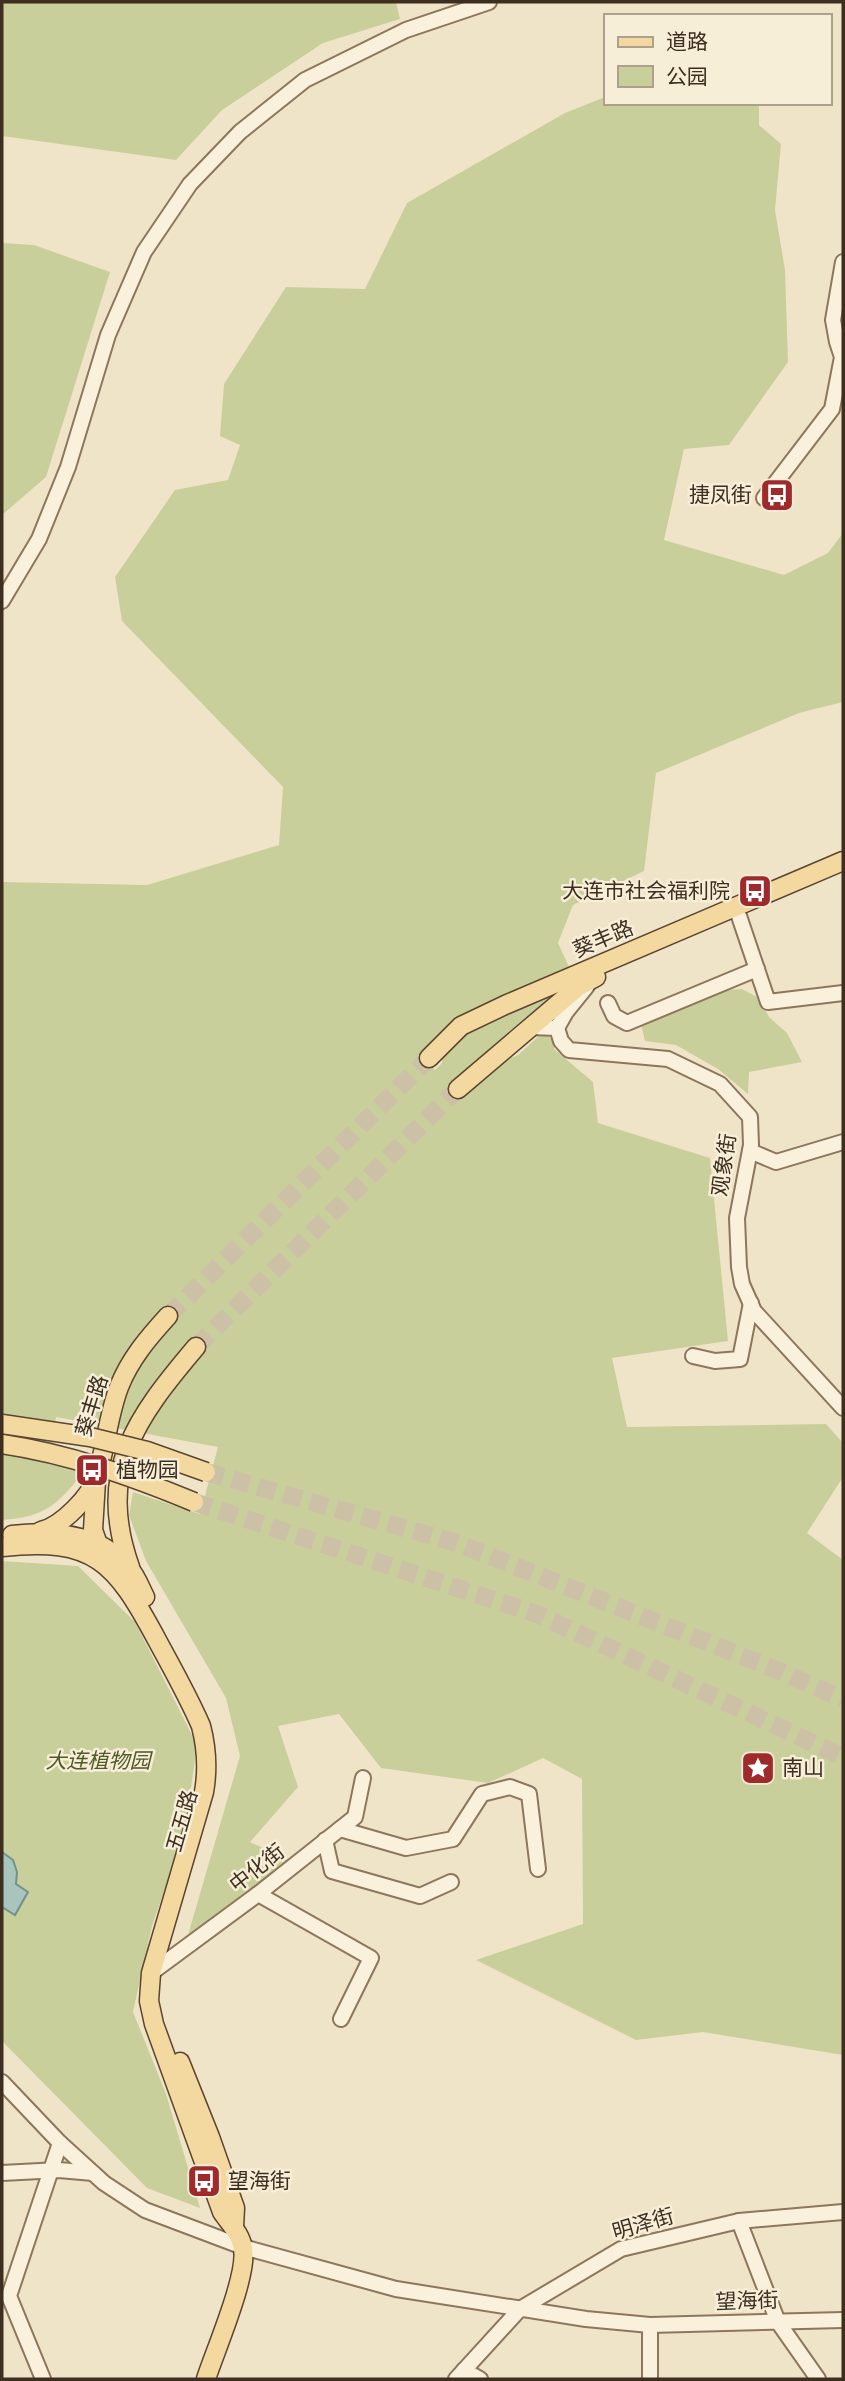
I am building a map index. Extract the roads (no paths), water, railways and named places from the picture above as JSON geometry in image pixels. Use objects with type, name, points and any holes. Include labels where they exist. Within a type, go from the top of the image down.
[{"type":"main road","name":"葵丰路","points":[[429,1058],[461,1026],[505,1005],[843,861]]},
{"type":"main road","name":"葵丰路","points":[[458,1089],[579,986],[843,871]]},
{"type":"main road","name":"葵丰路","points":[[34,1532],[55,1526],[78,1505],[97,1478],[108,1421],[120,1385],[137,1350],[168,1316]]},
{"type":"main road","points":[[57,1547],[88,1536],[140,1418],[163,1385],[196,1347]]},
{"type":"main road","points":[[2,1424],[90,1437],[146,1451],[206,1472]]},
{"type":"main road","points":[[2,1444],[85,1461],[194,1502]]},
{"type":"main road","points":[[97,1478],[107,1495],[119,1527],[131,1570]]},
{"type":"main road","name":"五五路","points":[[2,1536],[34,1532],[88,1536],[116,1554],[131,1570],[208,1714],[217,1756],[213,1797],[158,1968]]},
{"type":"main road","points":[[88,1536],[110,1568]]},
{"type":"main road","name":"五五路","points":[[2,1548],[32,1544],[79,1551],[110,1568],[130,1591],[201,1726],[208,1771],[158,1968],[160,2011],[210,2137],[234,2208],[234,2227],[243,2247]]},
{"type":"main road","points":[[206,2379],[240,2275],[243,2247]]},
{"type":"street","points":[[2,601],[39,539],[68,467],[108,335],[144,252],[190,184],[240,132],[305,80],[406,30],[489,2]]},
{"type":"street","points":[[764,498],[832,409],[842,357],[836,342],[833,320],[843,262]]},
{"type":"street","points":[[739,916],[768,1002],[843,993]]},
{"type":"street","points":[[608,1003],[614,1016],[627,1023],[757,969]]},
{"type":"street","points":[[530,1027],[556,1028],[594,978]]},
{"type":"street","name":"观象街","points":[[556,1028],[561,1041],[569,1050],[668,1059],[720,1084],[750,1117],[750,1151],[737,1218],[742,1284],[754,1311],[843,1408]]},
{"type":"street","points":[[750,1151],[776,1162],[843,1142]]},
{"type":"street","points":[[693,1356],[715,1361],[740,1359],[751,1303]]},
{"type":"street","name":"中化街","points":[[158,1968],[258,1894],[355,1817],[363,1778]]},
{"type":"street","points":[[340,1829],[406,1848],[453,1839],[482,1794],[510,1787],[529,1794],[538,1869]]},
{"type":"street","points":[[325,1840],[332,1871],[420,1896],[451,1882]]},
{"type":"street","points":[[258,1894],[371,1958],[341,2019]]},
{"type":"street","name":"望海街","points":[[2,2082],[60,2143],[104,2183],[145,2210],[243,2247],[396,2289],[586,2319],[650,2325],[843,2320]]},
{"type":"street","points":[[43,2379],[9,2296],[60,2143]]},
{"type":"street","points":[[2,2173],[93,2173]]},
{"type":"street","name":"明泽街","points":[[458,2376],[520,2309],[621,2249],[738,2221],[843,2212]]},
{"type":"street","points":[[738,2221],[778,2322],[818,2379]]},
{"type":"street","points":[[650,2325],[650,2379]]},
{"type":"street","points":[[458,2376],[480,2379]]},
{"type":"water","points":[[2,1852],[13,1860],[17,1872],[16,1884],[28,1892],[15,1915],[2,1907]]},
{"type":"tunnel","points":[[168,1316],[429,1058]]},
{"type":"tunnel","points":[[196,1347],[458,1089]]},
{"type":"tunnel","points":[[206,1472],[457,1543],[777,1670],[843,1699]]},
{"type":"tunnel","points":[[194,1502],[537,1614],[843,1757]]},
{"type":"place","name":"捷凤街","points":[[777,495]]},
{"type":"place","name":"大连市社会福利院","points":[[755,891]]},
{"type":"place","name":"植物园","points":[[92,1470]]},
{"type":"place","name":"南山","points":[[758,1768]]},
{"type":"place","name":"望海街","points":[[204,2181]]},
{"type":"park label","name":"大连植物园","points":[[98,1761]]}]
